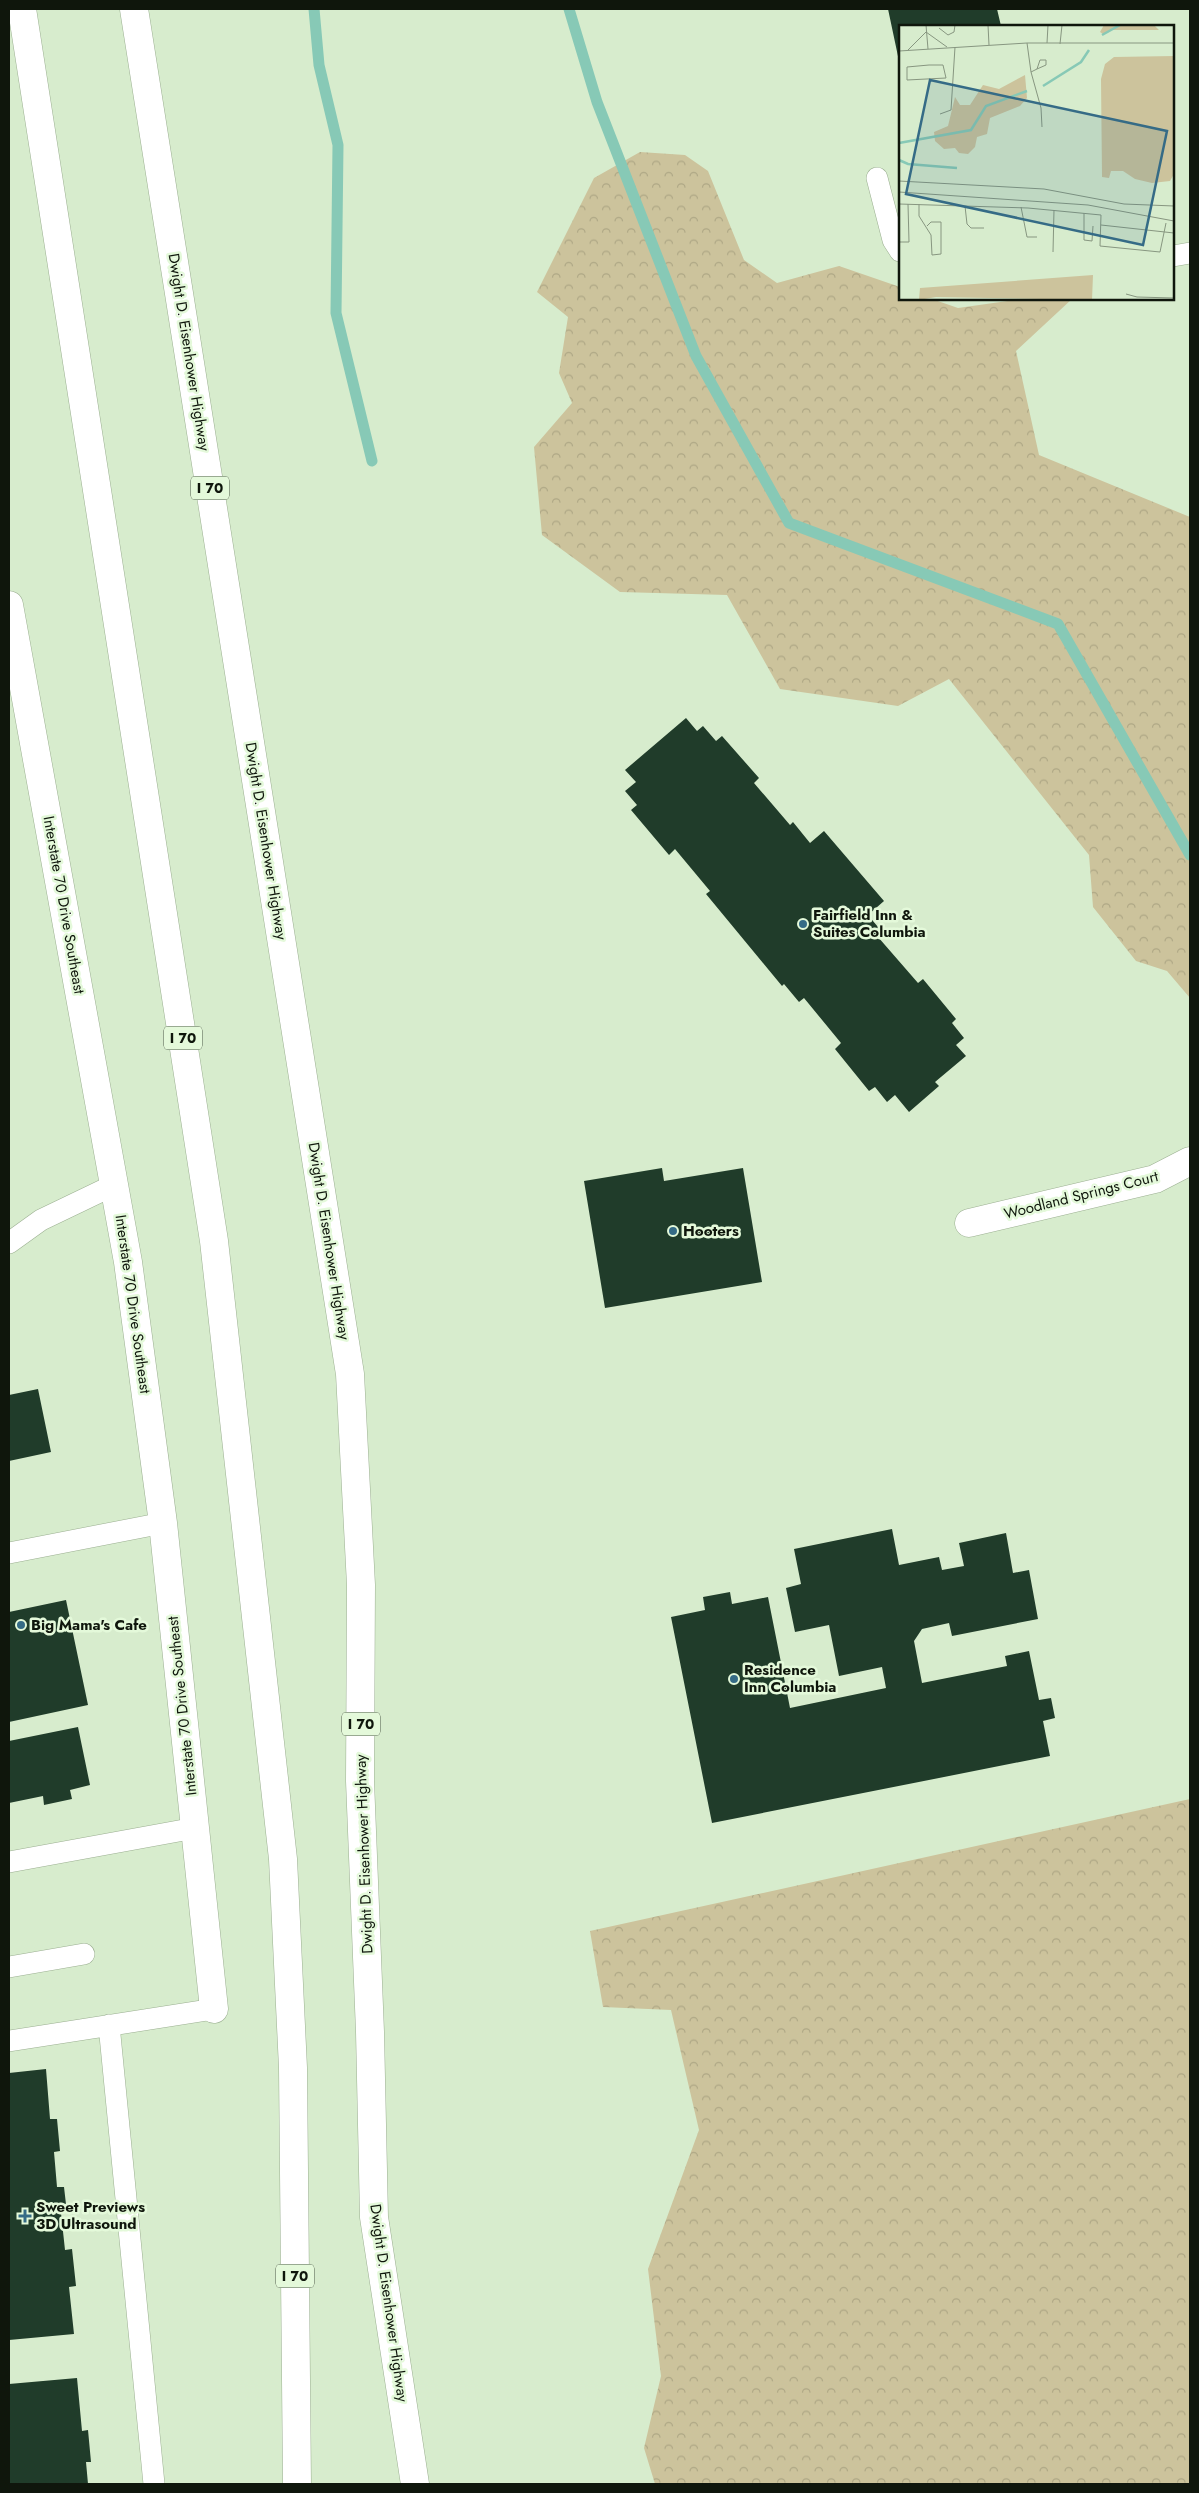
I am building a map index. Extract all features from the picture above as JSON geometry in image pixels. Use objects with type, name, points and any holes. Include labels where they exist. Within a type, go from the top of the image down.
[{"type":"main road","name":"Dwight D. Eisenhower Highway","points":[[134,9],[350,1374],[361,1585],[360,1781],[370,2032],[374,2217],[415,2484]]},
{"type":"main road","name":"I 70","points":[[22,10],[214,1241],[283,1859],[293,2068],[297,2484]]},
{"type":"main road","name":"Interstate 70 Drive Southeast","points":[[10,618],[116,1184],[128,1262],[163,1523],[214,2009]]},
{"type":"main road","name":"Woodland Springs Court","points":[[968,1224],[1155,1179],[1190,1161]]},
{"type":"lane","points":[[877,178],[894,240],[899,249]]},
{"type":"lane","points":[[1174,256],[1190,253]]},
{"type":"lane","points":[[9,1243],[40,1220],[116,1184]]},
{"type":"lane","points":[[9,1553],[163,1523]]},
{"type":"lane","points":[[9,1862],[195,1828]]},
{"type":"lane","points":[[9,1967],[84,1954]]},
{"type":"lane","points":[[9,2041],[214,2009]]},
{"type":"lane","points":[[109,2025],[154,2484]]},
{"type":"green space","points":[[640,152],[685,155],[708,171],[744,260],[777,283],[839,266],[899,287],[899,300],[935,300],[958,308],[1014,300],[1071,300],[1016,351],[1039,455],[1190,517],[1190,998],[1167,971],[1136,961],[1093,907],[1089,855],[949,679],[898,706],[780,689],[727,595],[620,592],[542,535],[534,447],[572,403],[559,373],[568,317],[537,292],[594,178]]},
{"type":"green space","points":[[1190,1799],[1190,2484],[655,2484],[644,2448],[661,2376],[648,2269],[699,2130],[671,2010],[603,2007],[590,1931]]},
{"type":"building","points":[[888,9],[997,9],[1001,25],[899,25],[899,61]]},
{"type":"building","name":"Fairfield Inn & Suites Columbia","points":[[686,718],[697,731],[703,726],[716,741],[722,736],[759,778],[754,783],[790,825],[793,822],[810,843],[824,831],[884,901],[868,915],[883,933],[878,937],[918,983],[923,979],[956,1019],[952,1023],[964,1038],[956,1045],[966,1056],[935,1082],[939,1086],[909,1112],[895,1095],[887,1102],[875,1087],[869,1091],[835,1049],[841,1043],[804,998],[799,1002],[784,984],[782,986],[706,894],[710,891],[675,849],[669,855],[631,810],[637,805],[625,791],[636,782],[625,770]]},
{"type":"building","name":"Hooters","points":[[662,1168],[664,1181],[743,1168],[762,1282],[605,1308],[584,1181]]},
{"type":"building","points":[[38,1389],[51,1452],[9,1461],[9,1395]]},
{"type":"building","name":"Residence Inn Columbia","points":[[892,1529],[899,1565],[939,1557],[942,1570],[964,1566],[959,1543],[1006,1533],[1013,1573],[1029,1570],[1038,1619],[952,1636],[949,1623],[922,1629],[914,1641],[922,1683],[1007,1666],[1005,1656],[1029,1651],[1039,1700],[1051,1698],[1055,1718],[1043,1721],[1050,1756],[712,1823],[671,1617],[705,1610],[703,1597],[730,1592],[732,1604],[768,1597],[790,1708],[886,1688],[882,1667],[839,1676],[829,1625],[795,1632],[786,1588],[801,1584],[794,1549]]},
{"type":"building","points":[[66,1600],[88,1705],[9,1722],[9,1612]]},
{"type":"building","points":[[78,1727],[90,1785],[70,1790],[72,1799],[44,1805],[43,1796],[9,1803],[9,1741]]},
{"type":"building","points":[[46,2069],[50,2119],[57,2119],[60,2151],[54,2152],[57,2187],[64,2187],[67,2213],[61,2213],[65,2250],[72,2249],[76,2286],[69,2287],[74,2334],[9,2340],[9,2073]]},
{"type":"building","points":[[77,2378],[82,2431],[88,2430],[91,2462],[86,2462],[88,2484],[9,2484],[9,2384]]},
{"type":"waterway","points":[[314,9],[319,65],[338,145],[336,313],[372,461]]},
{"type":"waterway","points":[[569,9],[597,102],[696,356],[789,523],[1058,624],[1190,855]]},
{"type":"place","name":"Fairfield Inn & Suites Columbia","points":[[803,924]]},
{"type":"place","name":"Hooters","points":[[673,1231]]},
{"type":"place","name":"Big Mama's Cafe","points":[[21,1625]]},
{"type":"place","name":"Residence Inn Columbia","points":[[734,1679]]},
{"type":"place","name":"Sweet Previews 3D Ultrasound","points":[[25,2216]]}]
